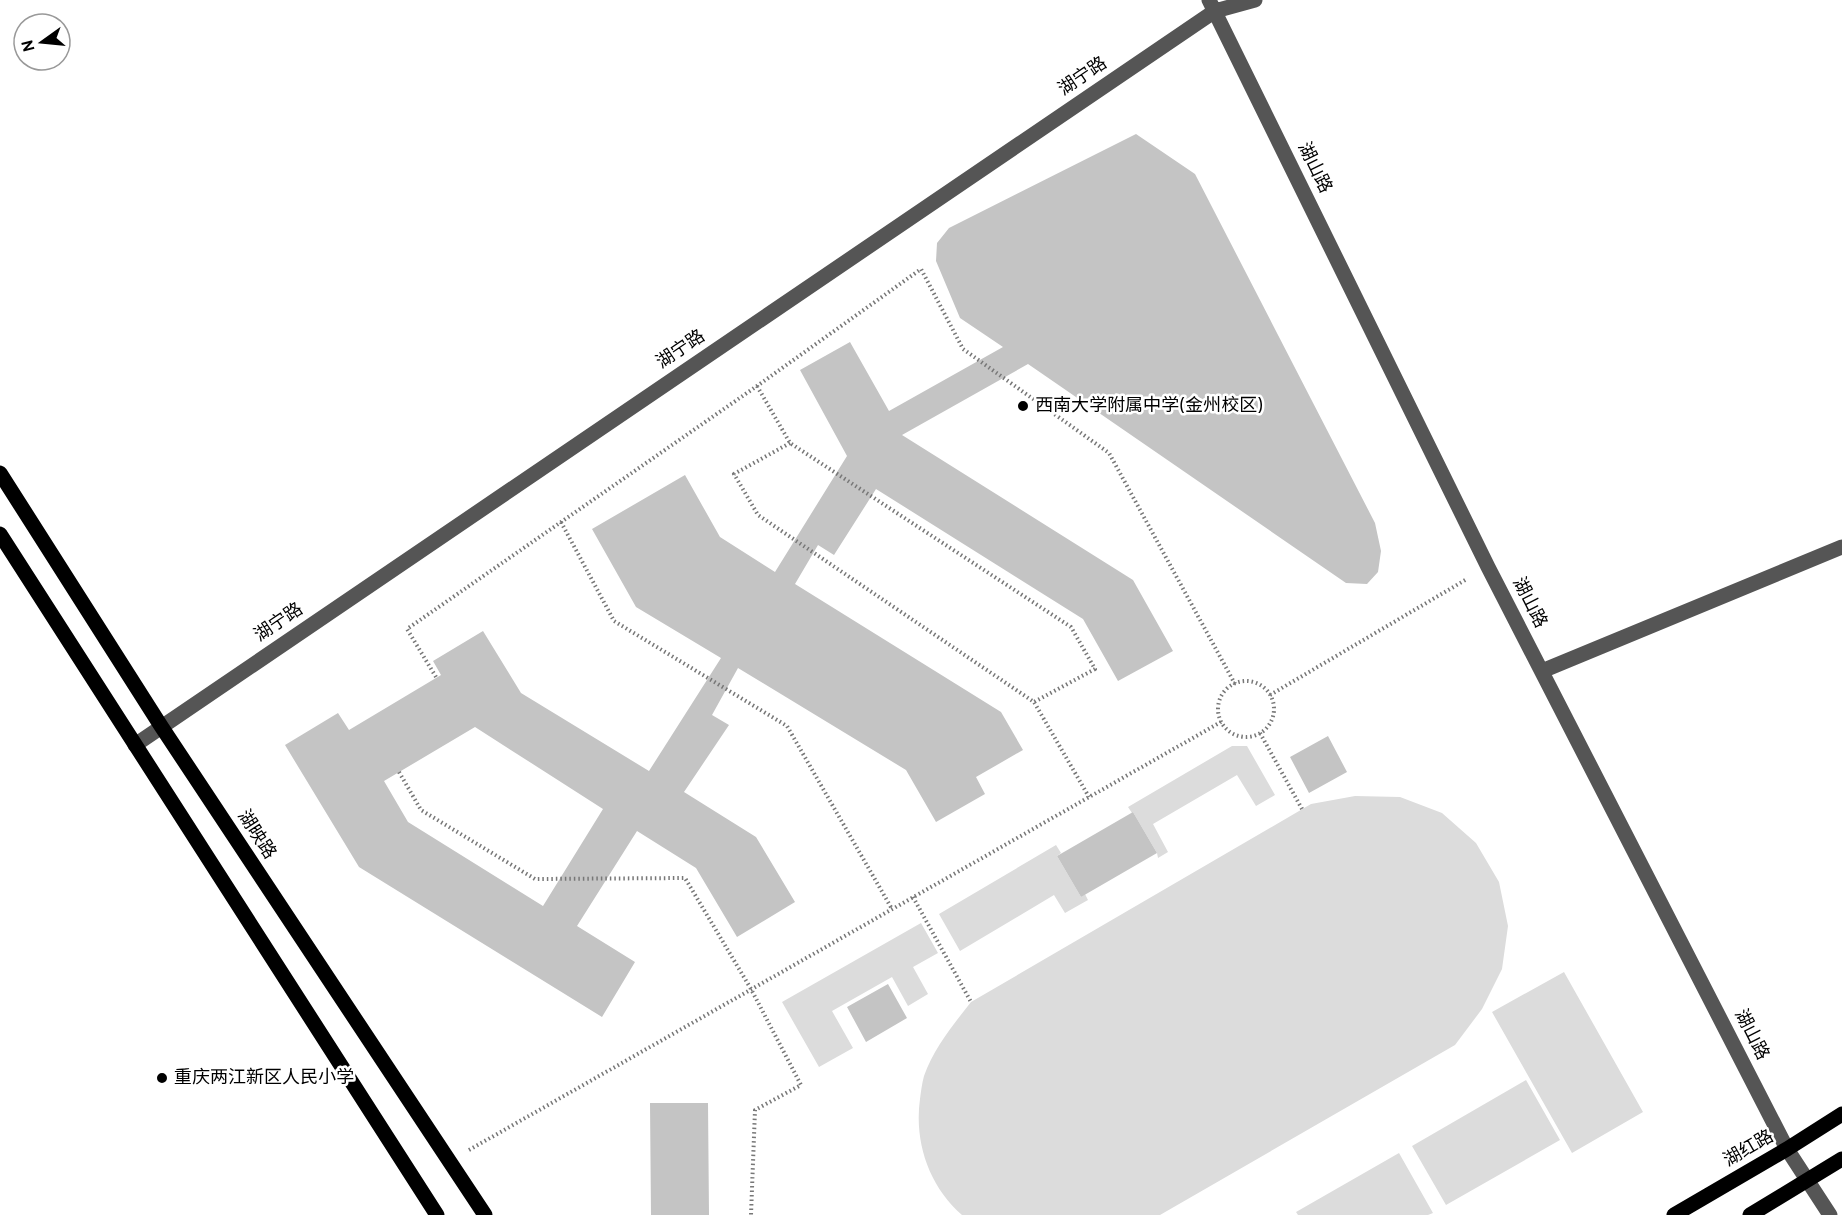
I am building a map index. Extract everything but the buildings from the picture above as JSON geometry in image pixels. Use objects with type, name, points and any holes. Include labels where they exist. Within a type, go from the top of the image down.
[{"type":"main road","name":"湖映路","points":[[0,473],[161,726],[485,1215]]},
{"type":"main road","points":[[0,534],[437,1215]]},
{"type":"main road","name":"湖红路","points":[[1674,1215],[1842,1114]]},
{"type":"main road","points":[[1750,1215],[1842,1159]]},
{"type":"street","name":"湖宁路","points":[[135,745],[1212,5],[1255,0]]},
{"type":"street","name":"湖山路","points":[[1212,5],[1488,567],[1787,1149],[1830,1215]]},
{"type":"street","points":[[1542,671],[1842,547]]},
{"type":"path","points":[[436,677],[407,629],[921,269],[963,349],[1109,453],[1235,684]]},
{"type":"path","points":[[757,386],[790,443],[1071,627],[1095,669],[1034,702]]},
{"type":"path","points":[[790,443],[734,474],[758,515],[1034,702],[1089,797]]},
{"type":"path","points":[[561,522],[614,621],[787,726],[892,909]]},
{"type":"path","points":[[1270,695],[1488,567]]},
{"type":"path","points":[[1248,681],[1265,688],[1270,695],[1274,704],[1274,714],[1271,722],[1260,733],[1240,737],[1232,734],[1221,722],[1218,710],[1219,701],[1224,692],[1235,684],[1248,681]]},
{"type":"path","points":[[449,1161],[1221,722]]},
{"type":"path","points":[[1260,733],[1302,809]]},
{"type":"path","points":[[399,772],[421,810],[535,879],[686,878],[751,989],[801,1085],[755,1110],[751,1215]]},
{"type":"path","points":[[913,897],[971,1002]]},
{"type":"shaded area","points":[[1232,746],[1247,746],[1275,795],[1256,806],[1237,775],[1153,824],[1168,852],[1158,858],[1128,807]]},
{"type":"shaded area","points":[[1355,796],[1400,797],[1442,813],[1476,843],[1499,882],[1508,926],[1502,969],[1482,1009],[1455,1045],[1160,1215],[962,1215],[941,1191],[926,1162],[919,1131],[919,1115],[922,1084],[928,1066],[944,1037],[971,1002],[1311,804]]},
{"type":"shaded area","points":[[1056,845],[1061,853],[1057,856],[1081,897],[1085,894],[1088,900],[1065,913],[1054,895],[960,951],[939,914]]},
{"type":"shaded area","points":[[921,923],[938,953],[913,967],[928,994],[908,1006],[892,977],[832,1011],[853,1048],[819,1067],[782,1002]]},
{"type":"shaded area","points":[[1564,972],[1643,1112],[1572,1153],[1492,1012]]},
{"type":"shaded area","points":[[1526,1080],[1560,1140],[1446,1205],[1412,1146]]},
{"type":"shaded area","points":[[1399,1153],[1433,1213],[1428,1215],[1298,1215],[1296,1212]]},
{"type":"place","name":"西南大学附属中学(金州校区)","points":[[1023,406]]},
{"type":"place","name":"重庆两江新区人民小学","points":[[162,1078]]}]
